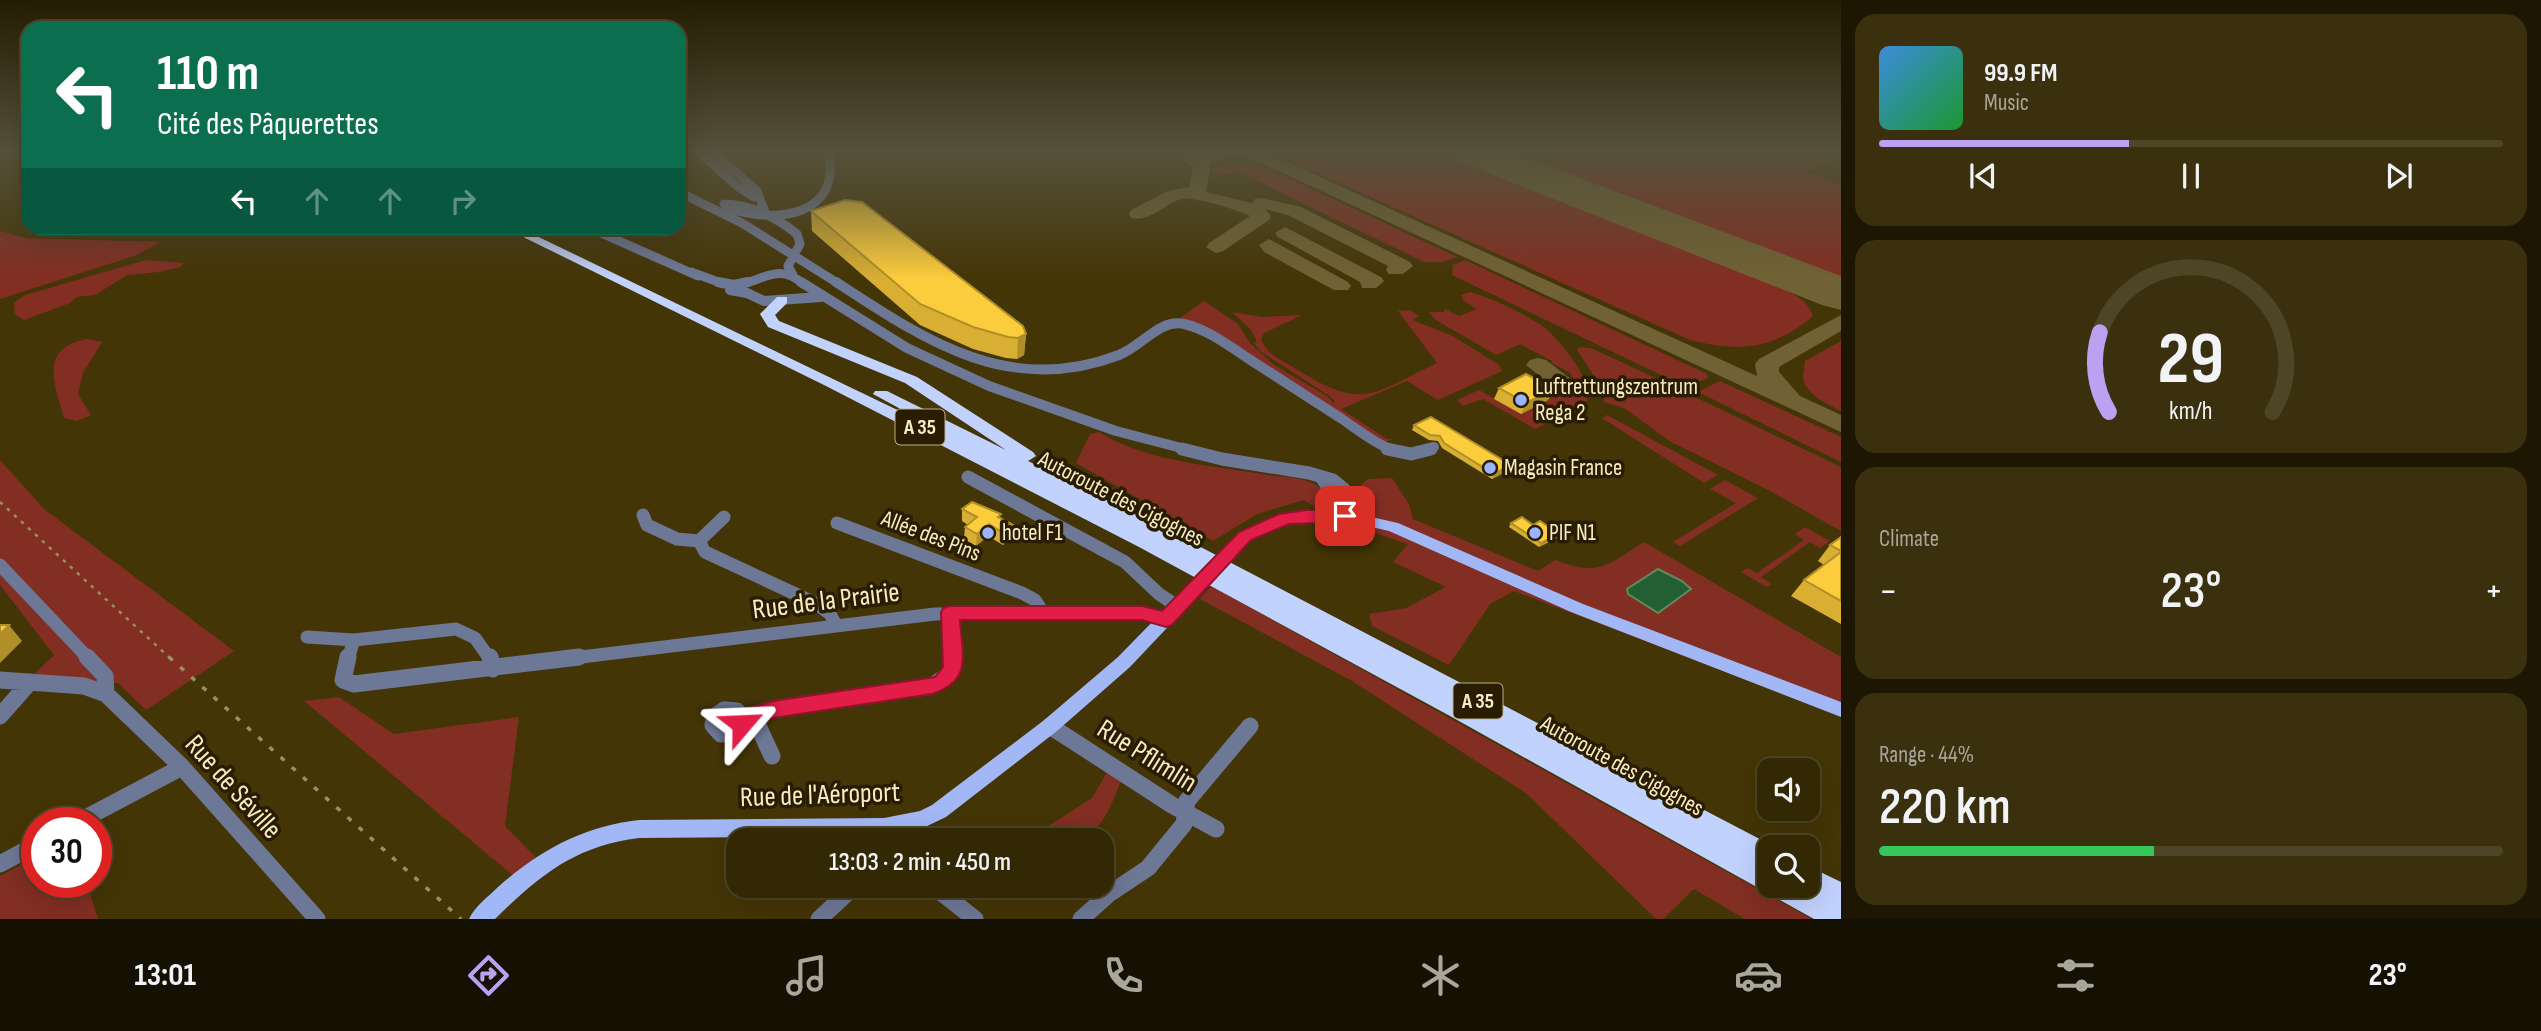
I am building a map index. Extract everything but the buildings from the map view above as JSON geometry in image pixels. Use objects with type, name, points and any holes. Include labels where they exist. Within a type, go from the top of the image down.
[{"type":"highway","name":"Autoroute des Cigognes","points":[[525,235],[772,352],[1127,533],[1388,670],[1757,873]]},
{"type":"highway","name":"Autoroute des Cigognes","points":[[548,235],[783,345],[1094,500],[1396,657],[1757,851]]},
{"type":"highway","points":[[787,299],[767,314],[774,324],[921,385],[1094,500]]},
{"type":"highway","points":[[1820,885],[1841,896]]},
{"type":"highway","points":[[1802,898],[1840,919]]},
{"type":"main road","name":"Rue de l'Aéroport","points":[[908,828],[939,811],[1050,726],[1124,662],[1232,547],[1265,526],[1285,519],[1346,517],[1405,532],[1577,608],[1841,710]]},
{"type":"main road","name":"Rue de l'Aéroport","points":[[480,919],[542,863],[571,845],[610,832],[639,829],[726,830]]},
{"type":"street","points":[[697,194],[722,205],[744,203],[788,226],[800,239],[798,250],[788,267],[804,286],[837,303],[886,336],[944,366],[1115,432],[1321,477],[1346,517]]},
{"type":"street","points":[[750,194],[761,201],[769,215]]},
{"type":"street","points":[[769,215],[809,207],[820,201],[825,194]]},
{"type":"street","points":[[686,195],[710,205],[787,251],[916,335],[951,353],[1006,369],[1066,369],[1102,362],[1122,354],[1168,323],[1184,324],[1222,341],[1388,449],[1409,454],[1421,453],[1434,447]]},
{"type":"street","points":[[606,235],[691,272],[718,288],[748,288],[767,274],[793,275]]},
{"type":"street","points":[[618,235],[653,255]]},
{"type":"street","points":[[787,299],[804,286]]},
{"type":"street","points":[[748,288],[757,299],[824,297]]},
{"type":"street","points":[[968,477],[1125,562],[1149,586],[1178,606]]},
{"type":"street","points":[[643,515],[647,524],[677,539],[699,541],[711,555],[817,604],[830,614],[836,625]]},
{"type":"street","points":[[699,541],[724,517]]},
{"type":"street","name":"Allée des Pins","points":[[837,523],[1022,593],[1035,600],[1043,612]]},
{"type":"street","name":"Rue de Séville","points":[[0,565],[105,676],[103,692],[182,767],[317,919]]},
{"type":"street","name":"Rue de la Prairie","points":[[354,640],[342,675],[347,683],[493,669],[950,613],[1142,613],[1178,606]]},
{"type":"street","points":[[772,757],[748,717],[773,709],[932,686],[942,682],[951,674],[953,667],[950,613]]},
{"type":"street","points":[[307,637],[354,640],[440,630],[469,632],[490,656],[493,669]]},
{"type":"street","points":[[0,680],[84,686],[103,692]]},
{"type":"street","points":[[0,716],[30,682]]},
{"type":"street","name":"Rue Pflimlin","points":[[1050,726],[1216,829]]},
{"type":"street","points":[[1081,919],[1109,894],[1148,868],[1184,824],[1186,801],[1250,726]]},
{"type":"street","points":[[106,807],[182,767]]},
{"type":"street","points":[[0,864],[21,853]]},
{"type":"street","points":[[819,919],[842,898]]},
{"type":"street","points":[[948,898],[975,919]]},
{"type":"shaded area","points":[[1284,194],[1322,194],[1457,257],[1442,262],[1424,262]]},
{"type":"shaded area","points":[[1364,194],[1545,194],[1773,284],[1802,300],[1813,316],[1784,336],[1754,345],[1724,346],[1690,340]]},
{"type":"shaded area","points":[[1617,194],[1841,194],[1841,278]]},
{"type":"shaded area","points":[[0,231],[26,238],[161,242],[134,256],[0,299]]},
{"type":"shaded area","points":[[146,260],[184,263],[180,267],[159,272],[127,275],[95,295],[76,297],[70,303],[24,320],[15,314],[14,303],[25,295]]},
{"type":"shaded area","points":[[1465,260],[1707,374],[1708,378],[1686,387],[1452,275],[1453,265]]},
{"type":"shaded area","points":[[1470,292],[1518,312],[1544,327],[1567,352],[1583,376],[1588,397],[1584,404],[1564,414],[1543,403],[1578,384],[1569,372],[1551,363],[1552,361],[1520,344],[1496,355],[1436,320],[1429,312],[1444,312],[1445,309],[1459,316],[1477,309],[1464,301],[1461,295]]},
{"type":"shaded area","points":[[1204,301],[1238,324],[1250,343],[1274,365],[1327,396],[1334,404],[1335,401],[1328,395],[1260,351],[1254,343],[1257,342],[1251,330],[1232,312],[1262,317],[1302,315],[1264,333],[1261,339],[1266,349],[1316,381],[1351,394],[1380,390],[1437,363],[1398,311],[1410,310],[1419,316],[1412,320],[1453,336],[1499,365],[1502,371],[1438,400],[1407,381],[1341,409],[1387,439],[1394,439],[1385,442],[1180,318]]},
{"type":"shaded area","points":[[87,339],[102,342],[83,373],[78,394],[91,415],[76,421],[64,418],[54,380],[54,368],[56,358],[62,350]]},
{"type":"shaded area","points":[[1841,341],[1841,411],[1813,394],[1803,378],[1805,361]]},
{"type":"shaded area","points":[[1579,347],[1591,348],[1841,467],[1841,531],[1768,490],[1671,442],[1624,408],[1604,402],[1605,393],[1577,350]]},
{"type":"shaded area","points":[[1720,381],[1841,437],[1841,462],[1698,392]]},
{"type":"shaded area","points":[[1479,390],[1521,414],[1537,406],[1553,420],[1535,429],[1483,399],[1463,406],[1457,400]]},
{"type":"shaded area","points":[[1607,415],[1718,475],[1704,483],[1602,418]]},
{"type":"shaded area","points":[[1099,432],[1136,450],[1156,456],[1306,481],[1320,488],[1328,500],[1363,507],[1353,492],[1368,479],[1392,478],[1409,504],[1413,519],[1538,571],[1555,560],[1582,568],[1602,566],[1644,542],[1841,657],[1841,716],[1514,591],[1490,604],[1449,665],[1372,626],[1369,614],[1406,608],[1446,587],[1393,562],[1408,544],[1336,520],[1304,500],[1257,514],[1213,541],[1076,463],[1090,434]]},
{"type":"shaded area","points":[[0,460],[44,509],[234,651],[146,710],[118,683],[32,676],[54,655],[0,585]]},
{"type":"shaded area","points":[[1725,480],[1758,498],[1680,546],[1673,542],[1736,503],[1710,489]]},
{"type":"shaded area","points":[[1805,527],[1830,541],[1820,548],[1810,542],[1761,577],[1771,584],[1767,587],[1741,572],[1747,568],[1757,573],[1804,540],[1795,534]]},
{"type":"shaded area","points":[[1658,569],[1682,581],[1691,589],[1658,613],[1628,594],[1627,589]]},
{"type":"shaded area","points":[[1211,586],[1757,889],[1757,898],[1774,898],[1812,919],[1745,919],[1694,889],[1663,919],[1656,919],[1527,794],[1352,681],[1200,599]]},
{"type":"shaded area","points":[[339,697],[394,734],[519,717],[505,826],[538,860],[516,878],[304,701]]},
{"type":"shaded area","points":[[1107,772],[1121,781],[1105,817],[1096,828],[1046,828],[1092,798]]},
{"type":"shaded area","points":[[21,865],[21,898],[91,898],[98,919],[0,919],[0,876]]},
{"type":"taxiway","points":[[1138,214],[1180,194]]},
{"type":"taxiway","points":[[1197,194],[1239,205],[1262,216],[1216,247]]},
{"type":"taxiway","points":[[1343,194],[1841,424]]},
{"type":"taxiway","points":[[1261,203],[1294,211],[1403,266],[1396,270]]},
{"type":"taxiway","points":[[1285,233],[1374,281],[1369,284]]},
{"type":"taxiway","points":[[1269,245],[1341,286]]},
{"type":"taxiway","points":[[1812,283],[1841,300]]},
{"type":"taxiway","points":[[1788,395],[1767,374],[1767,364],[1841,322]]},
{"type":"taxiway","points":[[1538,365],[1560,380],[1555,387],[1538,395]]},
{"type":"runway","points":[[1581,194],[1841,294]]},
{"type":"railway","points":[[0,502],[171,659]]},
{"type":"railway","points":[[169,657],[461,919]]},
{"type":"place","name":"Luftrettungszentrum Rega 2","points":[[1521,400]]},
{"type":"place","name":"Magasin France","points":[[1490,468]]},
{"type":"place","name":"hotel F1","points":[[988,533]]},
{"type":"place","name":"PIF N1","points":[[1535,533]]},
{"type":"route","points":[[742,724],[743,718],[773,709],[932,686],[942,682],[951,674],[953,667],[950,613],[1142,613],[1166,620],[1245,536],[1285,519],[1307,515],[1345,516]]}]
